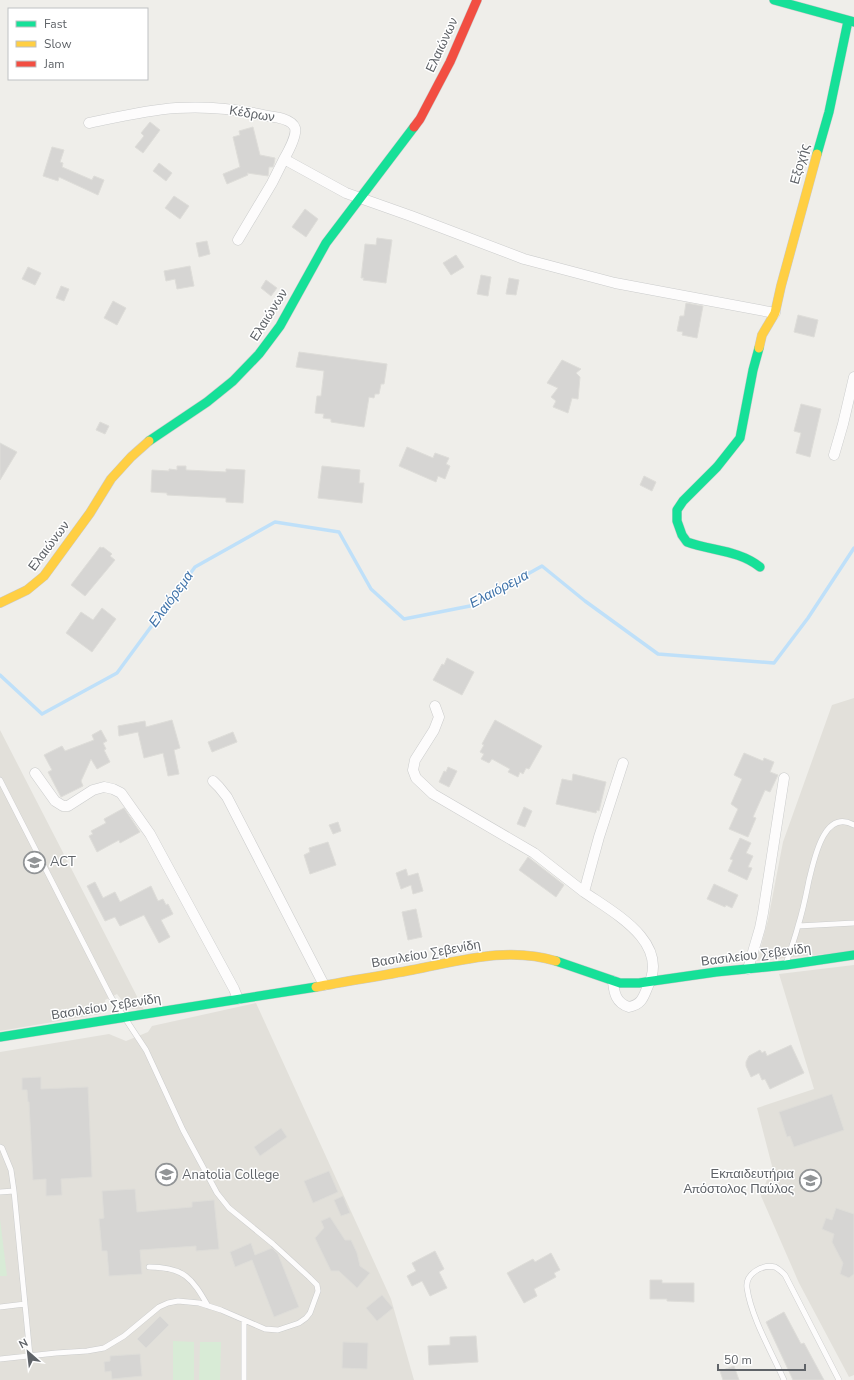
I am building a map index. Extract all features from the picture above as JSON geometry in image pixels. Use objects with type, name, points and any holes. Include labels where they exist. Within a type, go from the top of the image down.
[{"type":"street","name":"Ελαιώνων","points":[[0,603],[27,590],[44,576],[85,519],[111,479],[134,453],[158,434],[207,402],[233,381],[259,354],[280,326],[321,251],[413,130],[450,62],[477,0]]},
{"type":"street","points":[[774,0],[851,21]]},
{"type":"street","name":"Εξοχής","points":[[760,567],[754,560],[746,557],[687,542],[682,535],[677,521],[677,510],[683,501],[717,467],[740,438],[753,370],[762,335],[775,313],[810,177],[829,112],[851,21]]},
{"type":"street","name":"Κέδρων","points":[[89,123],[141,112],[175,108],[196,107],[258,114],[288,121],[295,128],[294,136],[284,159]]},
{"type":"street","points":[[238,240],[269,189],[284,159],[340,191],[451,230],[518,257],[621,284],[775,313]]},
{"type":"street","points":[[834,455],[854,376]]},
{"type":"street","points":[[435,706],[439,717],[434,730],[415,760],[413,770],[416,778],[433,794],[534,853],[584,892],[632,925],[645,942],[653,957],[650,983],[640,1003],[629,1007],[617,1000],[612,981]]},
{"type":"street","points":[[584,892],[599,837],[623,763]]},
{"type":"street","points":[[34,773],[55,801],[62,806],[68,806],[93,790],[104,787],[113,788],[121,793],[150,834],[234,988],[238,999]]},
{"type":"street","points":[[748,968],[764,913],[784,778]]},
{"type":"street","points":[[213,781],[227,797],[324,985]]},
{"type":"street","name":"Βασιλείου Σεβενίδη","points":[[0,1037],[382,976],[485,956],[510,954],[541,956],[565,962],[612,981],[650,983],[716,972],[786,965],[854,955]]},
{"type":"lane","points":[[0,780],[111,997],[146,1050],[182,1130],[219,1196],[230,1208],[306,1274],[318,1287],[318,1293],[309,1315],[302,1322],[283,1329],[271,1330],[261,1328],[208,1306],[185,1301],[168,1304],[155,1310],[124,1336],[104,1348],[0,1359]]},
{"type":"lane","points":[[786,965],[798,926],[814,858],[823,836],[829,828],[836,823],[854,825]]},
{"type":"lane","points":[[798,926],[854,923]]},
{"type":"lane","points":[[0,1147],[2,1148],[11,1170],[30,1356]]},
{"type":"lane","points":[[0,1192],[14,1191]]},
{"type":"lane","points":[[150,1267],[164,1267],[178,1271],[190,1278],[208,1306]]},
{"type":"lane","points":[[784,1380],[756,1318],[747,1286],[748,1279],[752,1273],[764,1267],[779,1269],[785,1274],[839,1380]]},
{"type":"lane","points":[[0,1306],[25,1304]]},
{"type":"lane","points":[[244,1321],[244,1380]]},
{"type":"shaded area","points":[[854,698],[854,951],[757,961],[768,920],[783,842],[832,705]]},
{"type":"shaded area","name":"ACT","points":[[0,730],[144,1010],[133,1009],[124,1003],[117,994],[105,1000],[106,1006],[100,1014],[0,1031]]},
{"type":"shaded area","name":"Εκπαιδευτήρια Απόστολος Παύλος","points":[[854,965],[854,1375],[849,1377],[799,1283],[761,1196],[772,1166],[757,1108],[814,1089],[779,974]]},
{"type":"shaded area","name":"Anatolia College","points":[[256,1003],[391,1299],[414,1380],[0,1380],[0,1052],[109,1034],[126,1041],[148,1032],[152,1026]]},
{"type":"green space","points":[[0,1219],[7,1276],[0,1276]]},
{"type":"green space","points":[[173,1341],[194,1342],[194,1380],[173,1380]]},
{"type":"green space","points":[[200,1342],[221,1342],[220,1380],[199,1380]]},
{"type":"building","points":[[150,122],[160,130],[143,153],[135,147],[144,136],[141,133]]},
{"type":"building","points":[[253,127],[260,155],[275,158],[273,167],[269,167],[268,176],[247,173],[248,175],[227,184],[223,174],[240,167],[233,137],[240,135],[239,131]]},
{"type":"building","points":[[52,147],[64,150],[60,162],[63,163],[62,167],[92,180],[94,176],[104,180],[98,195],[59,177],[58,181],[43,176]]},
{"type":"building","points":[[159,163],[172,173],[166,181],[153,171]]},
{"type":"building","points":[[174,196],[189,206],[180,219],[165,208]]},
{"type":"building","points":[[305,209],[318,219],[306,237],[292,227]]},
{"type":"building","points":[[377,238],[392,240],[386,283],[363,280],[364,278],[361,278],[365,244],[376,245]]},
{"type":"building","points":[[207,241],[210,254],[199,257],[196,243]]},
{"type":"building","points":[[456,255],[464,267],[451,275],[443,263]]},
{"type":"building","points":[[190,266],[194,286],[177,289],[175,279],[166,281],[164,271]]},
{"type":"building","points":[[28,267],[41,273],[35,285],[22,279]]},
{"type":"building","points":[[481,275],[491,277],[488,296],[477,294]]},
{"type":"building","points":[[509,278],[519,280],[516,295],[506,294]]},
{"type":"building","points":[[266,280],[277,288],[271,296],[261,288]]},
{"type":"building","points":[[61,286],[69,289],[64,301],[56,298]]},
{"type":"building","points":[[113,301],[126,308],[117,325],[104,318]]},
{"type":"building","points":[[686,303],[703,306],[697,338],[682,335],[683,332],[677,331],[680,316],[684,316]]},
{"type":"building","points":[[798,315],[818,320],[814,337],[794,332]]},
{"type":"building","points":[[299,352],[387,364],[384,384],[381,384],[379,394],[375,394],[374,398],[369,397],[364,427],[331,422],[331,419],[323,418],[324,414],[315,413],[317,396],[321,396],[324,371],[296,367]]},
{"type":"building","points":[[562,360],[581,369],[576,373],[580,377],[578,399],[572,398],[568,413],[553,407],[556,401],[551,397],[558,388],[547,383]]},
{"type":"building","points":[[801,404],[821,409],[810,457],[796,453],[801,433],[794,431]]},
{"type":"building","points":[[100,422],[109,426],[105,434],[96,430]]},
{"type":"building","points":[[0,443],[17,452],[0,480]]},
{"type":"building","points":[[407,447],[433,458],[435,453],[449,458],[446,464],[450,466],[445,479],[438,476],[436,482],[399,466]]},
{"type":"building","points":[[177,466],[186,466],[186,470],[226,472],[226,469],[245,470],[243,503],[226,502],[226,498],[167,495],[167,493],[151,492],[152,470],[177,470]]},
{"type":"building","points":[[322,466],[360,470],[359,483],[364,483],[362,503],[318,498]]},
{"type":"building","points":[[644,476],[656,482],[652,491],[640,485]]},
{"type":"building","points":[[100,547],[103,547],[112,554],[110,556],[115,560],[85,596],[71,585]]},
{"type":"building","points":[[102,608],[116,619],[92,652],[66,633],[81,612],[93,620]]},
{"type":"building","points":[[447,658],[474,672],[462,695],[433,680],[442,664],[444,665]]},
{"type":"building","points":[[172,720],[180,748],[174,750],[179,774],[168,776],[163,753],[144,758],[138,732],[119,736],[118,726],[145,721],[146,727]]},
{"type":"building","points":[[495,720],[542,746],[529,769],[526,768],[523,774],[520,772],[518,777],[508,772],[510,769],[492,759],[489,763],[481,759],[484,754],[480,752],[484,745],[482,744]]},
{"type":"building","points":[[101,730],[107,741],[103,743],[106,749],[104,750],[110,762],[97,769],[91,759],[81,781],[83,786],[61,797],[48,772],[52,770],[44,755],[62,746],[65,751],[94,740],[92,735]]},
{"type":"building","points":[[233,732],[237,742],[212,752],[208,742]]},
{"type":"building","points":[[744,753],[763,761],[764,758],[774,762],[770,772],[778,775],[770,792],[765,790],[753,817],[756,818],[748,837],[729,829],[738,809],[731,804],[742,779],[734,775]]},
{"type":"building","points":[[448,767],[457,771],[449,787],[439,782],[444,771],[446,772]]},
{"type":"building","points":[[573,774],[606,782],[599,811],[597,810],[596,813],[556,804],[562,779],[572,781]]},
{"type":"building","points":[[524,807],[532,811],[525,827],[517,824]]},
{"type":"building","points":[[124,808],[140,832],[120,843],[119,840],[97,852],[89,836],[93,834],[91,831],[106,823],[104,819]]},
{"type":"building","points":[[338,822],[341,831],[333,834],[329,825]]},
{"type":"building","points":[[740,838],[751,843],[746,853],[753,856],[748,867],[752,868],[747,880],[728,871],[733,860],[730,859]]},
{"type":"building","points":[[328,842],[336,865],[310,874],[304,855],[310,852],[309,848]]},
{"type":"building","points":[[528,857],[564,885],[556,897],[519,870]]},
{"type":"building","points":[[406,869],[408,876],[418,873],[423,891],[413,894],[411,885],[401,889],[396,873]]},
{"type":"building","points":[[95,882],[103,898],[115,892],[120,902],[151,886],[158,901],[163,899],[166,905],[168,904],[173,914],[161,920],[170,937],[159,943],[144,915],[120,926],[115,917],[105,921],[87,886]]},
{"type":"building","points":[[714,884],[738,895],[732,908],[726,905],[725,907],[707,899]]},
{"type":"building","points":[[416,909],[422,937],[408,940],[402,912]]},
{"type":"building","points":[[791,1045],[804,1073],[770,1089],[765,1079],[762,1080],[759,1073],[751,1077],[746,1066],[749,1056],[760,1050],[762,1053],[765,1051],[767,1056]]},
{"type":"building","points":[[41,1077],[41,1089],[88,1087],[92,1177],[61,1179],[62,1195],[46,1196],[46,1179],[33,1180],[29,1102],[27,1090],[22,1090],[22,1078]]},
{"type":"building","points":[[832,1094],[844,1130],[794,1147],[790,1136],[787,1137],[779,1112]]},
{"type":"building","points":[[281,1128],[287,1137],[260,1156],[254,1147]]},
{"type":"building","points":[[329,1171],[338,1192],[313,1203],[304,1181]]},
{"type":"building","points":[[135,1189],[137,1212],[192,1207],[192,1202],[214,1200],[219,1249],[196,1251],[196,1246],[140,1250],[142,1274],[109,1276],[107,1251],[102,1251],[99,1219],[104,1218],[102,1191]]},
{"type":"building","points":[[343,1196],[350,1213],[341,1216],[334,1200]]},
{"type":"building","points":[[836,1208],[854,1214],[854,1274],[849,1278],[840,1274],[843,1263],[832,1242],[834,1234],[822,1229],[826,1218],[832,1220]]},
{"type":"building","points":[[330,1217],[345,1240],[351,1240],[357,1253],[360,1266],[370,1273],[357,1288],[339,1271],[331,1271],[315,1238],[324,1228],[321,1221]]},
{"type":"building","points":[[251,1243],[255,1255],[272,1248],[278,1254],[299,1307],[274,1317],[252,1260],[235,1267],[230,1252]]},
{"type":"building","points":[[435,1251],[444,1269],[439,1272],[447,1288],[430,1296],[422,1281],[412,1286],[407,1276],[416,1271],[412,1263]]},
{"type":"building","points":[[551,1253],[560,1270],[554,1273],[556,1277],[534,1289],[537,1296],[524,1303],[507,1273],[533,1259],[535,1262]]},
{"type":"building","points":[[650,1280],[662,1280],[662,1283],[694,1283],[694,1302],[650,1299]]},
{"type":"building","points":[[382,1295],[393,1308],[377,1321],[366,1308]]},
{"type":"building","points":[[784,1312],[801,1344],[804,1343],[824,1380],[793,1380],[766,1322]]},
{"type":"building","points":[[160,1316],[169,1325],[146,1348],[137,1339]]},
{"type":"building","points":[[476,1336],[478,1362],[429,1365],[428,1346],[450,1345],[450,1337]]},
{"type":"building","points":[[343,1342],[368,1343],[367,1369],[342,1368]]},
{"type":"building","points":[[140,1354],[142,1376],[112,1379],[111,1371],[105,1372],[104,1362],[110,1361],[110,1356]]},
{"type":"building","points":[[734,1366],[739,1380],[723,1380],[720,1371]]},
{"type":"waterway","name":"Ελαιόρεμα","points":[[0,675],[42,714],[117,673],[195,567],[275,522],[339,532],[371,589],[404,619],[470,606],[542,566],[585,601],[658,654],[774,663],[808,618],[854,548]]},
{"type":"traffic: fast","points":[[774,0],[854,22]]},
{"type":"traffic: fast","points":[[817,154],[829,112],[848,21]]},
{"type":"traffic: fast","points":[[149,441],[207,402],[233,381],[259,354],[280,326],[326,243],[414,127]]},
{"type":"traffic: fast","points":[[759,348],[753,370],[740,438],[717,467],[683,501],[677,510],[677,521],[682,535],[687,542],[743,557],[760,567]]},
{"type":"traffic: fast","points":[[556,961],[620,983],[639,983],[854,955]]},
{"type":"traffic: fast","points":[[0,1037],[316,987]]},
{"type":"traffic: slow","points":[[759,348],[762,335],[775,313],[817,154]]},
{"type":"traffic: slow","points":[[0,603],[27,590],[44,576],[90,513],[111,479],[131,457],[149,441]]},
{"type":"traffic: slow","points":[[316,987],[484,956],[520,955],[556,961]]},
{"type":"traffic: jam","points":[[414,127],[420,119],[450,62],[477,0]]},
{"type":"place","name":"ACT","points":[[34,862]]},
{"type":"place","name":"Anatolia College","points":[[167,1175]]},
{"type":"place","name":"Εκπαιδευτήρια Απόστολος Παύλος","points":[[810,1181]]}]
